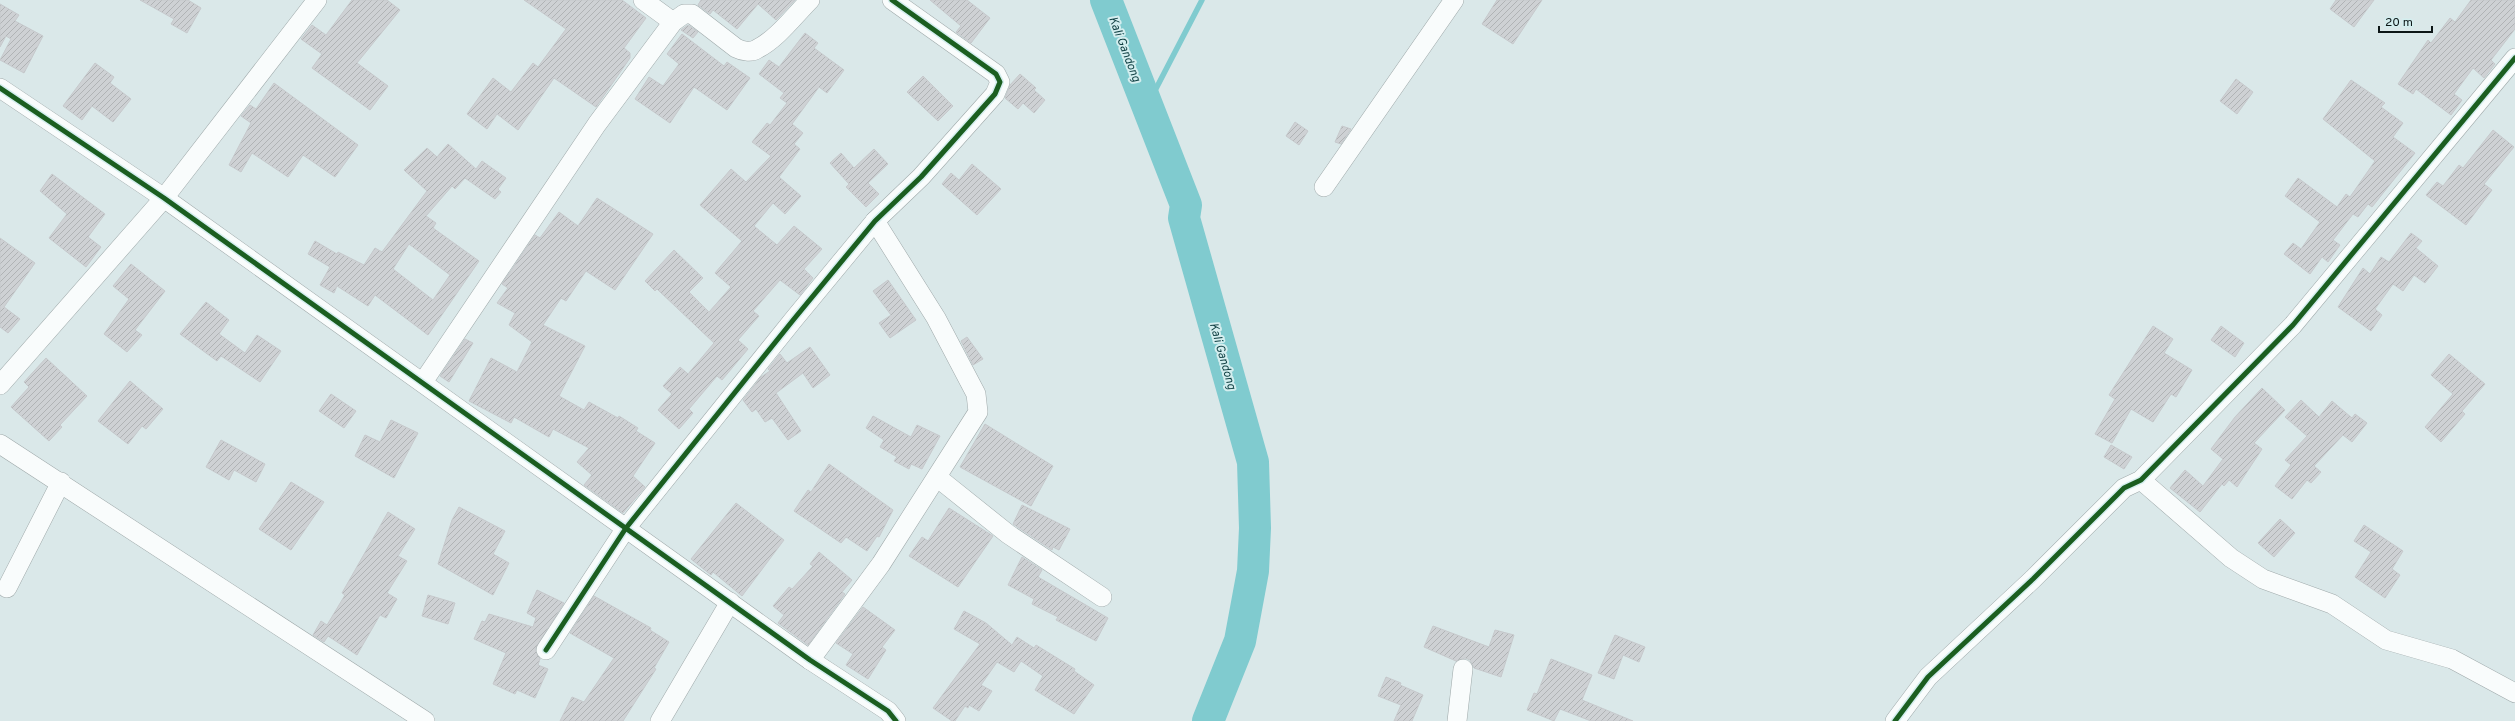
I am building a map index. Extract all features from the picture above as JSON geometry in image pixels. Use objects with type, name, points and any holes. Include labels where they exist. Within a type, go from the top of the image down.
[{"type":"street","points":[[0,385],[164,198],[317,0]]},
{"type":"street","points":[[643,0],[673,22]]},
{"type":"street","points":[[423,382],[597,124],[673,22],[684,14],[692,14],[736,48],[743,51],[756,50],[773,37],[810,0]]},
{"type":"street","points":[[546,650],[626,528],[876,220],[921,177],[995,94],[1000,82],[996,74],[892,0]]},
{"type":"street","points":[[1324,187],[1454,0]]},
{"type":"street","points":[[1895,721],[1928,677],[2033,579],[2124,488],[2141,480],[2293,325],[2515,58]]},
{"type":"street","points":[[0,88],[164,198],[810,660],[888,711],[896,721]]},
{"type":"street","points":[[810,660],[881,564],[938,478],[978,412],[976,394],[936,318],[876,220]]},
{"type":"street","points":[[0,444],[61,482],[425,721]]},
{"type":"street","points":[[938,478],[1008,534],[1102,597]]},
{"type":"street","points":[[2141,480],[2231,558],[2263,579],[2332,604],[2386,640],[2452,659],[2515,693]]},
{"type":"street","points":[[7,588],[61,482]]},
{"type":"street","points":[[660,721],[730,602]]},
{"type":"street","points":[[1457,721],[1463,669]]},
{"type":"building","points":[[140,0],[188,0],[201,8],[187,33],[171,24],[174,19]]},
{"type":"building","points":[[352,0],[387,0],[400,10],[357,63],[388,86],[370,110],[312,68],[322,54],[301,39],[312,25],[326,35]]},
{"type":"building","points":[[524,0],[622,0],[646,18],[624,48],[630,53],[630,58],[596,107],[554,78],[518,130],[497,114],[487,129],[467,114],[493,78],[511,92],[533,63],[538,67],[566,29]]},
{"type":"building","points":[[701,0],[795,0],[776,20],[758,4],[737,29],[713,10],[710,14],[698,5]]},
{"type":"building","points":[[930,0],[967,0],[990,18],[971,43],[956,32],[961,26]]},
{"type":"building","points":[[1497,0],[1542,0],[1513,44],[1482,24]]},
{"type":"building","points":[[2336,0],[2374,0],[2354,27],[2330,9]]},
{"type":"building","points":[[2471,0],[2515,0],[2515,29],[2491,60],[2495,64],[2484,78],[2473,68],[2454,94],[2462,100],[2451,115],[2416,89],[2413,94],[2398,84],[2428,40],[2431,43],[2450,18],[2455,22]]},
{"type":"building","points":[[0,4],[19,15],[15,21],[43,36],[24,73],[0,60],[11,39],[6,36],[0,47]]},
{"type":"building","points":[[688,25],[698,32],[693,38],[681,30]]},
{"type":"building","points":[[805,33],[818,43],[814,48],[844,70],[827,93],[819,87],[792,124],[803,133],[794,144],[800,149],[779,177],[801,196],[785,214],[773,203],[754,226],[777,245],[794,226],[822,249],[804,269],[813,278],[800,295],[780,280],[753,311],[759,316],[738,340],[748,349],[722,380],[717,376],[689,409],[693,413],[679,429],[658,410],[672,394],[663,386],[680,367],[688,374],[714,343],[657,289],[655,291],[645,281],[674,250],[703,278],[689,292],[709,312],[731,287],[715,273],[742,241],[700,205],[731,169],[746,182],[771,156],[752,142],[767,123],[770,125],[787,103],[780,98],[784,93],[759,74],[769,60],[779,67]]},
{"type":"building","points":[[682,34],[724,66],[727,62],[750,78],[727,110],[694,87],[670,123],[635,99],[649,77],[663,86],[679,64],[667,54]]},
{"type":"building","points":[[95,63],[114,77],[110,83],[131,99],[113,122],[92,106],[82,120],[63,106]]},
{"type":"building","points":[[1020,74],[1036,88],[1034,90],[1045,100],[1034,113],[1023,103],[1018,109],[1005,98],[1010,85]]},
{"type":"building","points":[[923,76],[953,106],[938,121],[907,92]]},
{"type":"building","points":[[2236,79],[2253,92],[2237,114],[2220,101]]},
{"type":"building","points":[[2351,80],[2385,103],[2381,107],[2403,123],[2393,137],[2415,153],[2372,207],[2368,204],[2358,217],[2353,214],[2333,240],[2340,245],[2328,262],[2322,257],[2310,274],[2284,254],[2293,243],[2301,249],[2320,222],[2285,196],[2298,178],[2337,207],[2346,194],[2350,197],[2375,161],[2323,119]]},
{"type":"building","points":[[274,83],[358,145],[335,177],[303,155],[288,177],[252,153],[241,172],[229,165],[251,123],[241,116],[250,105],[256,109]]},
{"type":"building","points":[[1295,122],[1308,131],[1299,145],[1286,136]]},
{"type":"building","points":[[1342,126],[1351,129],[1341,144],[1335,142]]},
{"type":"building","points":[[2493,130],[2514,147],[2484,184],[2492,190],[2466,225],[2426,195],[2437,182],[2443,186],[2459,165],[2463,168]]},
{"type":"building","points":[[448,144],[476,169],[482,161],[506,178],[498,189],[501,192],[495,199],[465,178],[455,189],[452,186],[426,216],[436,223],[433,228],[479,261],[428,335],[375,295],[368,306],[337,286],[334,293],[320,285],[330,267],[308,254],[315,241],[337,254],[338,252],[364,265],[375,248],[382,252],[427,191],[404,170],[427,148],[437,157]],"holes":[[[409,244],[450,275],[433,300],[393,269]]]},
{"type":"building","points":[[874,149],[888,164],[868,183],[879,194],[866,207],[846,187],[849,184],[830,163],[841,153],[854,168]]},
{"type":"building","points":[[972,164],[1001,189],[977,215],[942,184],[951,173],[959,180]]},
{"type":"building","points":[[52,174],[105,214],[88,237],[101,247],[86,267],[49,238],[67,214],[40,191]]},
{"type":"building","points":[[597,198],[653,234],[615,290],[586,271],[566,301],[561,298],[543,325],[585,346],[559,396],[584,410],[589,402],[618,418],[619,416],[638,428],[636,431],[655,443],[633,476],[645,487],[623,513],[584,485],[592,475],[577,462],[589,448],[553,429],[549,437],[514,417],[511,423],[469,401],[491,358],[517,372],[532,342],[509,325],[515,313],[497,303],[508,288],[502,284],[535,235],[540,238],[559,212],[578,226]]},
{"type":"building","points":[[2411,233],[2422,241],[2416,248],[2438,266],[2425,283],[2414,275],[2403,291],[2393,284],[2375,309],[2382,315],[2371,331],[2338,307],[2363,268],[2370,274],[2381,257],[2389,262]]},
{"type":"building","points":[[0,238],[35,263],[4,307],[20,319],[8,333],[0,327]]},
{"type":"building","points":[[131,264],[165,291],[135,330],[142,335],[127,352],[104,334],[129,299],[113,286]]},
{"type":"building","points":[[888,280],[916,320],[890,338],[879,323],[891,315],[873,291]]},
{"type":"building","points":[[206,302],[229,320],[219,334],[245,353],[257,335],[281,351],[260,382],[221,356],[217,361],[180,334]]},
{"type":"building","points":[[2153,326],[2173,339],[2164,353],[2192,370],[2176,397],[2171,394],[2153,422],[2131,409],[2112,443],[2095,434],[2115,399],[2109,395]]},
{"type":"building","points":[[2221,326],[2244,343],[2235,357],[2211,340]]},
{"type":"building","points":[[967,337],[983,359],[973,365],[961,341]]},
{"type":"building","points":[[465,339],[473,343],[449,382],[440,376]]},
{"type":"building","points":[[810,347],[830,375],[813,388],[803,373],[776,393],[801,431],[788,440],[772,418],[765,422],[756,409],[752,412],[743,400],[761,377],[770,371],[768,369],[780,354],[787,363]]},
{"type":"building","points":[[2449,354],[2485,384],[2462,411],[2465,414],[2441,442],[2425,427],[2453,394],[2431,375]]},
{"type":"building","points":[[46,358],[87,396],[60,425],[62,427],[49,441],[11,407],[29,387],[24,382]]},
{"type":"building","points":[[130,381],[163,409],[146,429],[142,426],[128,444],[98,421]]},
{"type":"building","points":[[2262,388],[2285,410],[2254,443],[2262,449],[2237,487],[2229,480],[2224,486],[2222,484],[2200,512],[2170,488],[2185,470],[2203,486],[2223,459],[2211,449],[2235,417]]},
{"type":"building","points":[[331,394],[356,411],[344,428],[319,411]]},
{"type":"building","points":[[2301,400],[2319,417],[2332,401],[2352,418],[2355,414],[2367,423],[2352,442],[2343,435],[2314,466],[2321,472],[2311,483],[2307,480],[2292,499],[2275,486],[2291,465],[2285,460],[2307,436],[2285,417]]},
{"type":"building","points":[[873,416],[911,437],[917,425],[940,436],[922,469],[911,464],[909,469],[894,461],[897,457],[880,447],[884,440],[866,428]]},
{"type":"building","points":[[391,420],[418,433],[394,478],[355,456],[365,435],[380,442]]},
{"type":"building","points":[[985,424],[1053,466],[1031,506],[960,467]]},
{"type":"building","points":[[221,440],[265,464],[256,482],[234,470],[229,480],[206,467]]},
{"type":"building","points":[[2111,445],[2132,457],[2124,469],[2104,457]]},
{"type":"building","points":[[829,464],[893,510],[879,537],[877,536],[867,551],[846,537],[841,543],[794,511],[808,490],[811,492]]},
{"type":"building","points":[[291,482],[324,502],[291,550],[259,529]]},
{"type":"building","points":[[736,503],[784,540],[742,596],[713,572],[711,575],[691,559]]},
{"type":"building","points":[[1022,505],[1070,529],[1059,550],[1053,547],[1052,550],[1013,524]]},
{"type":"building","points":[[459,507],[505,531],[493,554],[509,563],[493,595],[438,564],[452,520]]},
{"type":"building","points":[[949,508],[993,536],[958,587],[909,556],[922,537],[928,541]]},
{"type":"building","points":[[388,512],[415,529],[398,556],[407,561],[387,593],[397,599],[386,618],[380,615],[357,655],[328,636],[324,642],[313,635],[321,621],[327,625],[345,595],[342,593]]},
{"type":"building","points":[[2280,519],[2295,533],[2274,557],[2258,543]]},
{"type":"building","points":[[2364,525],[2403,551],[2392,569],[2400,575],[2385,598],[2355,577],[2371,552],[2354,541]]},
{"type":"building","points":[[819,552],[852,580],[842,592],[845,594],[808,645],[778,623],[784,615],[773,606],[789,587],[792,589],[813,566],[810,564]]},
{"type":"building","points":[[1022,557],[1042,570],[1038,577],[1108,618],[1096,641],[1056,620],[1058,617],[1032,604],[1034,599],[1008,585]]},
{"type":"building","points":[[537,590],[564,603],[535,649],[540,659],[538,665],[548,669],[535,698],[517,690],[515,694],[493,684],[506,653],[474,639],[482,621],[485,622],[489,614],[533,627],[536,618],[527,613]]},
{"type":"building","points":[[428,595],[455,603],[448,624],[422,616]]},
{"type":"building","points":[[594,596],[651,628],[650,630],[669,642],[654,668],[656,669],[623,721],[560,721],[572,697],[584,702],[614,658],[570,633]]},
{"type":"building","points":[[863,607],[895,630],[882,647],[886,650],[868,679],[846,665],[853,654],[836,643]]},
{"type":"building","points":[[964,611],[986,623],[1012,645],[1017,637],[1034,648],[1036,645],[1075,669],[1074,671],[1094,685],[1074,714],[1035,690],[1043,676],[1021,661],[1014,672],[997,662],[981,685],[992,691],[979,711],[969,705],[968,708],[965,706],[955,721],[952,721],[933,708],[980,644],[954,629]]},
{"type":"building","points":[[1433,626],[1489,647],[1495,630],[1514,635],[1501,677],[1474,668],[1470,660],[1465,658],[1456,661],[1424,647]]},
{"type":"building","points":[[1615,635],[1645,647],[1639,662],[1623,655],[1614,679],[1598,673]]},
{"type":"building","points":[[1551,659],[1592,675],[1582,700],[1633,721],[1591,721],[1560,709],[1554,721],[1527,710],[1534,693],[1537,694]]},
{"type":"building","points":[[1386,677],[1423,695],[1412,721],[1394,721],[1401,705],[1378,696]]},
{"type":"waterway","name":"Kali Gandong","points":[[1106,0],[1186,205],[1184,218],[1253,462],[1255,528],[1253,571],[1240,641],[1208,721]]},
{"type":"waterway","points":[[1147,106],[1202,0]]},
{"type":"cycle path","points":[[546,650],[626,528],[794,319],[875,221],[921,177],[995,94],[1000,82],[996,74],[892,0]]},
{"type":"cycle path","points":[[1895,721],[1928,677],[2033,579],[2124,488],[2141,480],[2293,325],[2515,58]]},
{"type":"cycle path","points":[[0,88],[164,198],[810,660],[888,711],[896,721]]}]
